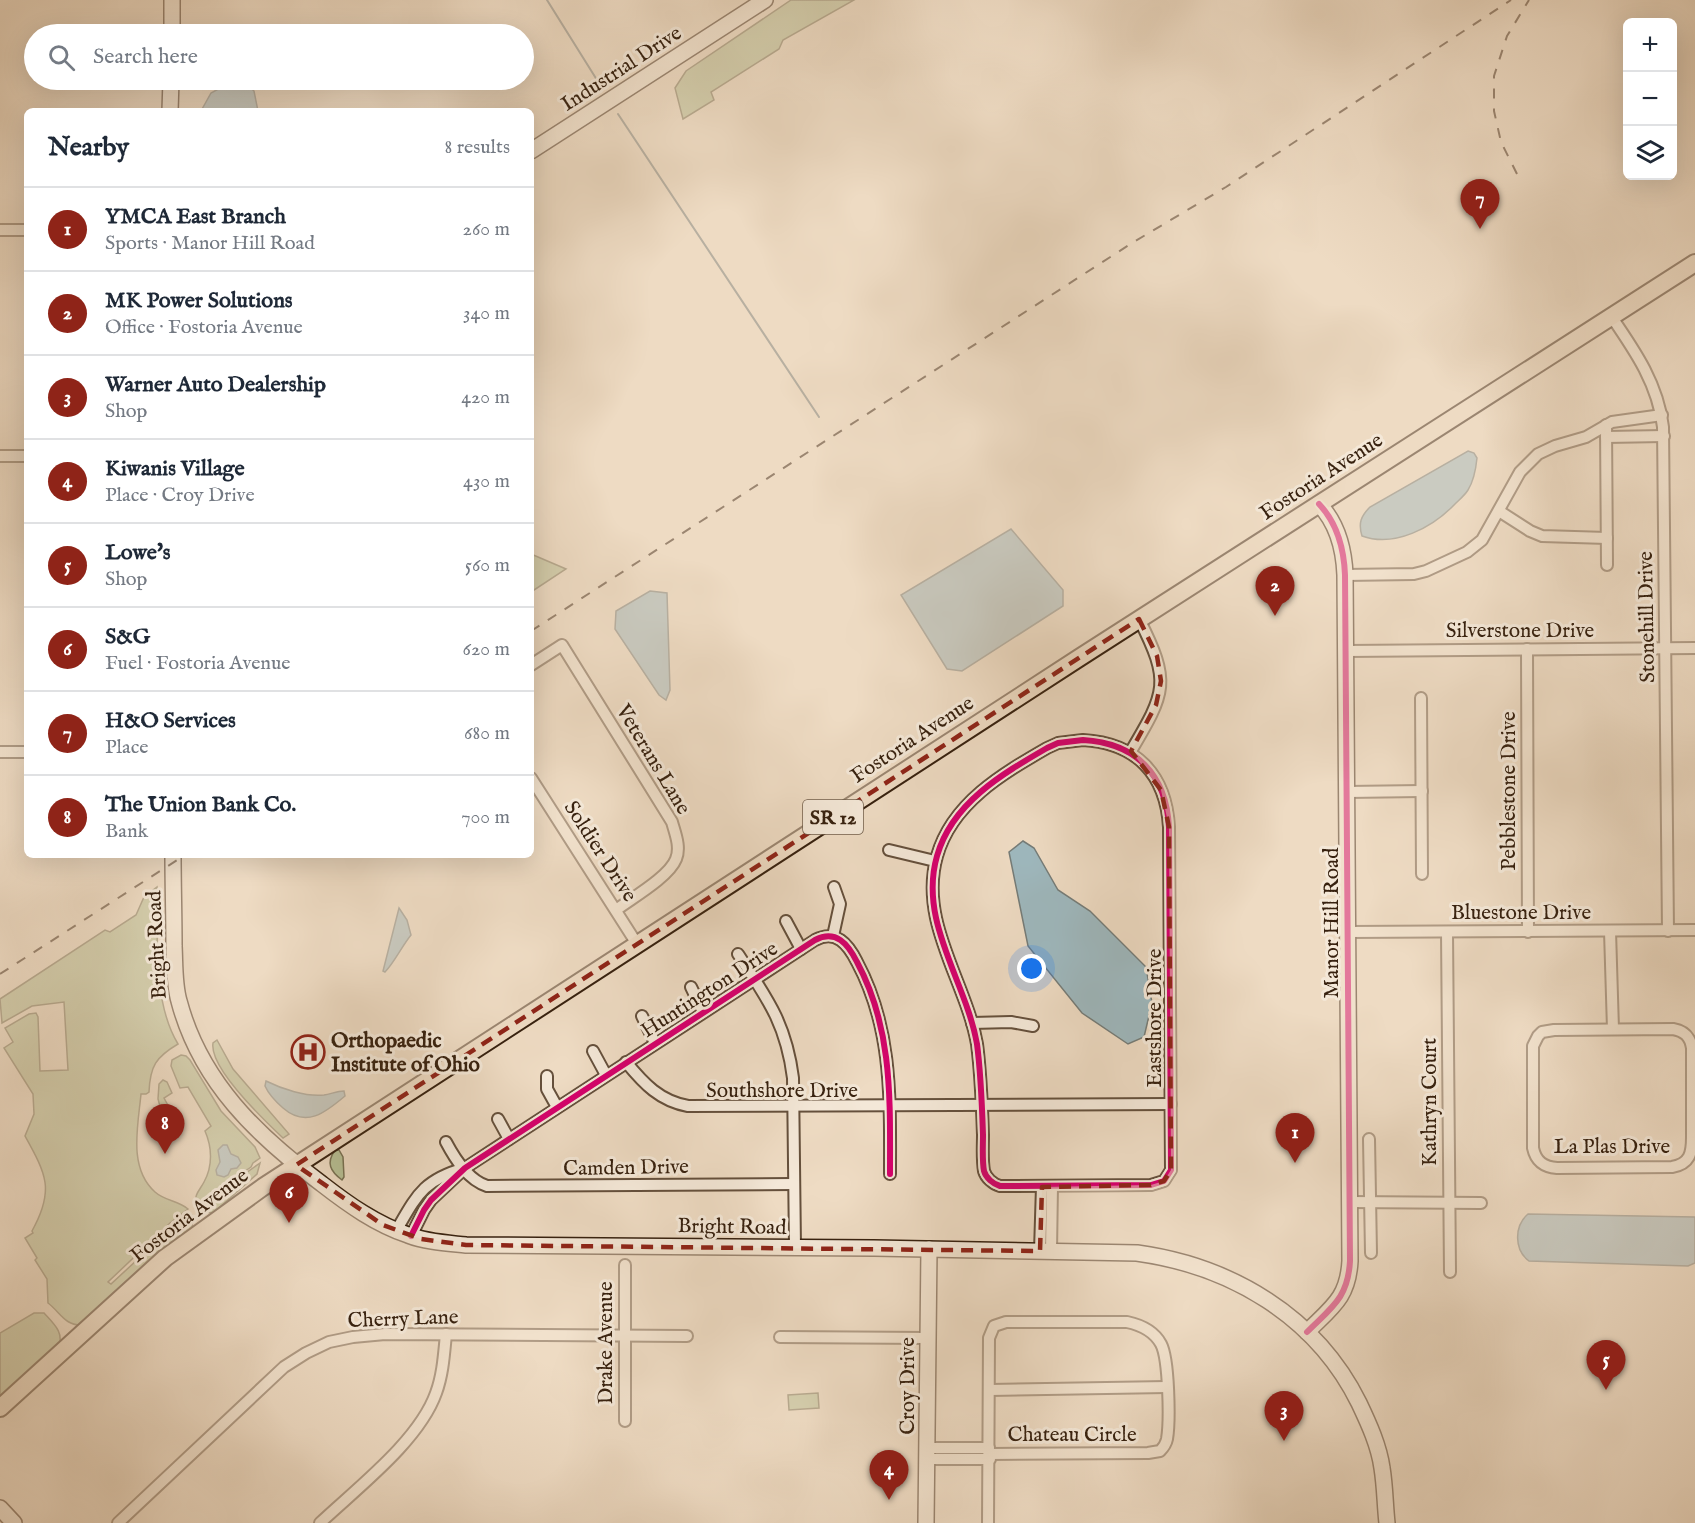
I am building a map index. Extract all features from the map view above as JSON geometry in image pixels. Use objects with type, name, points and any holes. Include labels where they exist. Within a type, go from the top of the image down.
[{"type":"main road","points":[[172,0],[172,24]]},
{"type":"main road","name":"Industrial Drive","points":[[534,150],[765,0]]},
{"type":"main road","points":[[170,108],[171,90]]},
{"type":"main road","name":"Fostoria Avenue","points":[[0,1408],[165,1258],[296,1165],[1139,619],[1695,263]]},
{"type":"main road","name":"Manor Hill Road","points":[[1307,1332],[1337,1301],[1347,1286],[1350,1261],[1346,575],[1343,551],[1337,534],[1329,515],[1319,504]]},
{"type":"main road","name":"Bright Road","points":[[173,858],[175,969],[178,998],[182,1013],[211,1074],[232,1104],[257,1132],[296,1165],[351,1206],[404,1233],[466,1245],[1137,1253],[1194,1265],[1230,1279],[1264,1297],[1323,1348],[1346,1379],[1372,1431],[1382,1468],[1387,1523]]},
{"type":"main road","name":"Croy Drive","points":[[926,1523],[929,1249]]},
{"type":"main road","points":[[0,1508],[14,1523]]},
{"type":"street","points":[[0,230],[24,230]]},
{"type":"street","name":"Stonehill Drive","points":[[1611,316],[1650,378],[1662,415],[1664,436],[1668,931]]},
{"type":"street","points":[[1346,575],[1408,575],[1426,571],[1475,547],[1482,540],[1520,472],[1538,454],[1555,446],[1586,437],[1606,425],[1624,419],[1662,415]]},
{"type":"street","points":[[1606,425],[1607,565]]},
{"type":"street","points":[[1606,437],[1664,436]]},
{"type":"street","points":[[0,456],[24,456]]},
{"type":"street","points":[[1499,511],[1542,536],[1607,538]]},
{"type":"street","points":[[1046,1251],[1047,1186],[1000,1186],[987,1177],[984,1171],[977,1046],[972,1023],[935,916],[932,891],[935,861],[947,831],[969,801],[978,792],[1041,751],[1058,743],[1083,740],[1107,743],[1131,751],[1156,705],[1161,681],[1157,656],[1139,619]]},
{"type":"street","name":"Veterans Lane","points":[[534,663],[562,645],[672,822],[677,837],[676,859],[663,875],[615,910]]},
{"type":"street","name":"Silverstone Drive","points":[[1346,651],[1695,648]]},
{"type":"street","name":"Pebblestone Drive","points":[[1527,649],[1528,932]]},
{"type":"street","points":[[1421,698],[1422,874]]},
{"type":"street","name":"Eastshore Drive","points":[[1047,1186],[1151,1185],[1164,1181],[1172,1163],[1168,814],[1164,796],[1155,778],[1131,751]]},
{"type":"street","points":[[0,752],[24,752]]},
{"type":"street","name":"Soldier Drive","points":[[534,783],[638,944]]},
{"type":"street","points":[[1347,792],[1422,791]]},
{"type":"street","points":[[889,850],[935,861]]},
{"type":"street","points":[[834,887],[840,904],[833,936],[842,940],[850,949],[862,971],[876,1006],[888,1061],[890,1174]]},
{"type":"street","points":[[786,921],[801,949]]},
{"type":"street","name":"Bluestone Drive","points":[[1348,932],[1695,930]]},
{"type":"street","points":[[1610,931],[1613,1029]]},
{"type":"street","name":"Kathryn Court","points":[[1447,932],[1450,1272]]},
{"type":"street","name":"Huntington Drive","points":[[404,1233],[431,1200],[465,1168],[820,937],[833,936]]},
{"type":"street","points":[[738,954],[771,1004],[786,1040],[792,1065],[795,1248]]},
{"type":"street","points":[[692,987],[703,1012]]},
{"type":"street","points":[[642,1016],[655,1043]]},
{"type":"street","points":[[972,1023],[1011,1022],[1033,1026]]},
{"type":"street","name":"La Plas Drive","points":[[1613,1029],[1672,1029],[1679,1030],[1688,1037],[1692,1048],[1690,1155],[1683,1164],[1672,1167],[1557,1168],[1545,1166],[1537,1159],[1533,1148],[1535,1041],[1542,1032],[1547,1030],[1613,1029]]},
{"type":"street","points":[[593,1051],[606,1075]]},
{"type":"street","name":"Southshore Drive","points":[[626,1062],[650,1089],[660,1096],[682,1105],[701,1107],[1171,1104]]},
{"type":"street","points":[[547,1076],[547,1089],[557,1107]]},
{"type":"street","points":[[498,1119],[509,1139]]},
{"type":"street","points":[[1369,1139],[1371,1253]]},
{"type":"street","name":"Camden Drive","points":[[446,1142],[454,1157],[481,1184],[500,1187],[795,1184]]},
{"type":"street","points":[[1350,1202],[1481,1203]]},
{"type":"street","name":"Drake Avenue","points":[[625,1265],[625,1421]]},
{"type":"street","name":"Chateau Circle","points":[[988,1523],[989,1454],[990,1389],[991,1332],[994,1326],[1006,1322],[1114,1322],[1139,1325],[1155,1335],[1166,1358],[1167,1440],[1164,1446],[1154,1453],[989,1454]]},
{"type":"street","points":[[320,1523],[402,1446],[422,1421],[432,1405],[440,1380],[446,1334]]},
{"type":"street","name":"Cherry Lane","points":[[118,1523],[275,1375],[306,1353],[329,1342],[360,1336],[446,1334],[687,1336]]},
{"type":"street","points":[[780,1337],[928,1338]]},
{"type":"street","points":[[990,1389],[1167,1387]]},
{"type":"street","points":[[927,1454],[989,1454]]},
{"type":"highlighted area","points":[[1139,619],[1157,656],[1161,681],[1156,705],[1131,751],[1161,790],[1169,827],[1171,1170],[1164,1181],[1151,1185],[1042,1187],[1040,1251],[466,1245],[421,1239],[383,1225],[296,1165]]},
{"type":"green space","points":[[791,0],[854,0],[783,40],[779,49],[711,92],[714,100],[683,119],[675,88],[686,71]]},
{"type":"green space","points":[[534,555],[566,569],[534,590]]},
{"type":"green space","points":[[157,887],[160,988],[170,1027],[178,1044],[159,1058],[151,1075],[149,1092],[141,1094],[137,1133],[138,1159],[141,1171],[155,1192],[188,1209],[108,1282],[111,1284],[190,1213],[193,1216],[192,1228],[149,1262],[82,1325],[76,1325],[67,1321],[48,1303],[47,1279],[25,1238],[33,1233],[44,1204],[45,1182],[43,1172],[25,1136],[34,1114],[33,1094],[4,1048],[13,1042],[5,1028],[29,1014],[36,1013],[40,1071],[68,1070],[64,1002],[32,1006],[2,1023],[0,999],[105,930],[110,932],[136,915],[144,897]]},
{"type":"green space","points":[[217,1040],[233,1069],[289,1134],[283,1138],[252,1108],[229,1080],[214,1054],[213,1043]]},
{"type":"green space","points":[[181,1055],[190,1060],[221,1111],[255,1147],[260,1158],[251,1167],[196,1204],[197,1195],[209,1170],[210,1150],[205,1131],[211,1126],[188,1087],[180,1088],[171,1066],[172,1060]]},
{"type":"green space","points":[[163,1080],[167,1082],[172,1093],[164,1098],[180,1127],[179,1132],[165,1136],[165,1125],[158,1099],[159,1084]]},
{"type":"green space","points":[[335,1150],[339,1150],[343,1157],[344,1177],[342,1180],[330,1163]]},
{"type":"green space","points":[[260,1163],[257,1174],[213,1213],[205,1212],[198,1207]]},
{"type":"green space","points":[[34,1313],[44,1313],[55,1325],[60,1343],[58,1348],[0,1400],[0,1333]]},
{"type":"green space","points":[[818,1393],[819,1408],[789,1410],[788,1395]]},
{"type":"water","points":[[216,90],[253,90],[257,108],[203,108],[211,93]]},
{"type":"water","points":[[1468,451],[1474,453],[1477,458],[1471,483],[1465,494],[1446,512],[1425,527],[1400,537],[1375,539],[1362,536],[1361,520],[1370,507]]},
{"type":"water","points":[[1011,529],[1063,590],[1063,606],[962,671],[947,669],[901,595]]},
{"type":"water","points":[[650,591],[667,593],[670,690],[666,700],[659,695],[615,629],[616,611]]},
{"type":"water","points":[[1023,841],[1034,848],[1058,890],[1090,911],[1146,967],[1152,1003],[1144,1037],[1128,1044],[1082,1013],[1028,946],[1009,852]]},
{"type":"water","points":[[399,908],[407,920],[411,935],[385,972],[383,971]]},
{"type":"water","points":[[266,1081],[302,1094],[324,1095],[344,1091],[345,1096],[323,1113],[300,1117],[291,1114],[275,1100],[265,1086]]},
{"type":"water","points":[[223,1145],[227,1145],[231,1154],[238,1157],[241,1163],[224,1177],[217,1175],[216,1170],[220,1162],[218,1150]]},
{"type":"water","points":[[1528,1214],[1695,1217],[1695,1263],[1688,1266],[1529,1261],[1518,1244],[1520,1225]]},
{"type":"waterway","points":[[547,0],[602,88]]},
{"type":"waterway","points":[[618,114],[819,417]]},
{"type":"railway","points":[[534,629],[1132,243],[1226,187],[1511,0]]},
{"type":"railway","points":[[1517,174],[1501,142],[1494,111],[1494,76],[1507,36],[1529,0]]},
{"type":"railway","points":[[0,974],[180,858]]},
{"type":"cycle path","points":[[1307,1332],[1331,1308],[1342,1293],[1349,1274],[1350,1261],[1345,575],[1339,537],[1331,520],[1319,504]]},
{"type":"cycle path","points":[[1083,740],[1102,742],[1133,755],[1154,777],[1162,791],[1167,808],[1171,1170],[1164,1181],[1151,1185],[1000,1186],[990,1180],[984,1171],[977,1044],[938,928],[933,880],[937,856],[954,820],[967,805],[996,780],[1047,748],[1058,743],[1083,740]]},
{"type":"cycle path","points":[[411,1236],[431,1200],[465,1168],[815,940],[829,936],[840,940],[850,949],[869,987],[877,1013],[887,1065],[890,1174]]},
{"type":"place","name":"H&O Services","points":[[1480,229]]},
{"type":"place","name":"MK Power Solutions","points":[[1275,616]]},
{"type":"place","name":"Orthopaedic Institute of Ohio","points":[[308,1052]]},
{"type":"place","name":"The Union Bank Co.","points":[[165,1154]]},
{"type":"place","name":"YMCA East Branch","points":[[1295,1163]]},
{"type":"place","name":"S&G","points":[[289,1223]]},
{"type":"place","name":"Lowe's","points":[[1606,1390]]},
{"type":"place","name":"Warner Auto Dealership","points":[[1284,1441]]},
{"type":"place","name":"Kiwanis Village","points":[[889,1500]]}]
